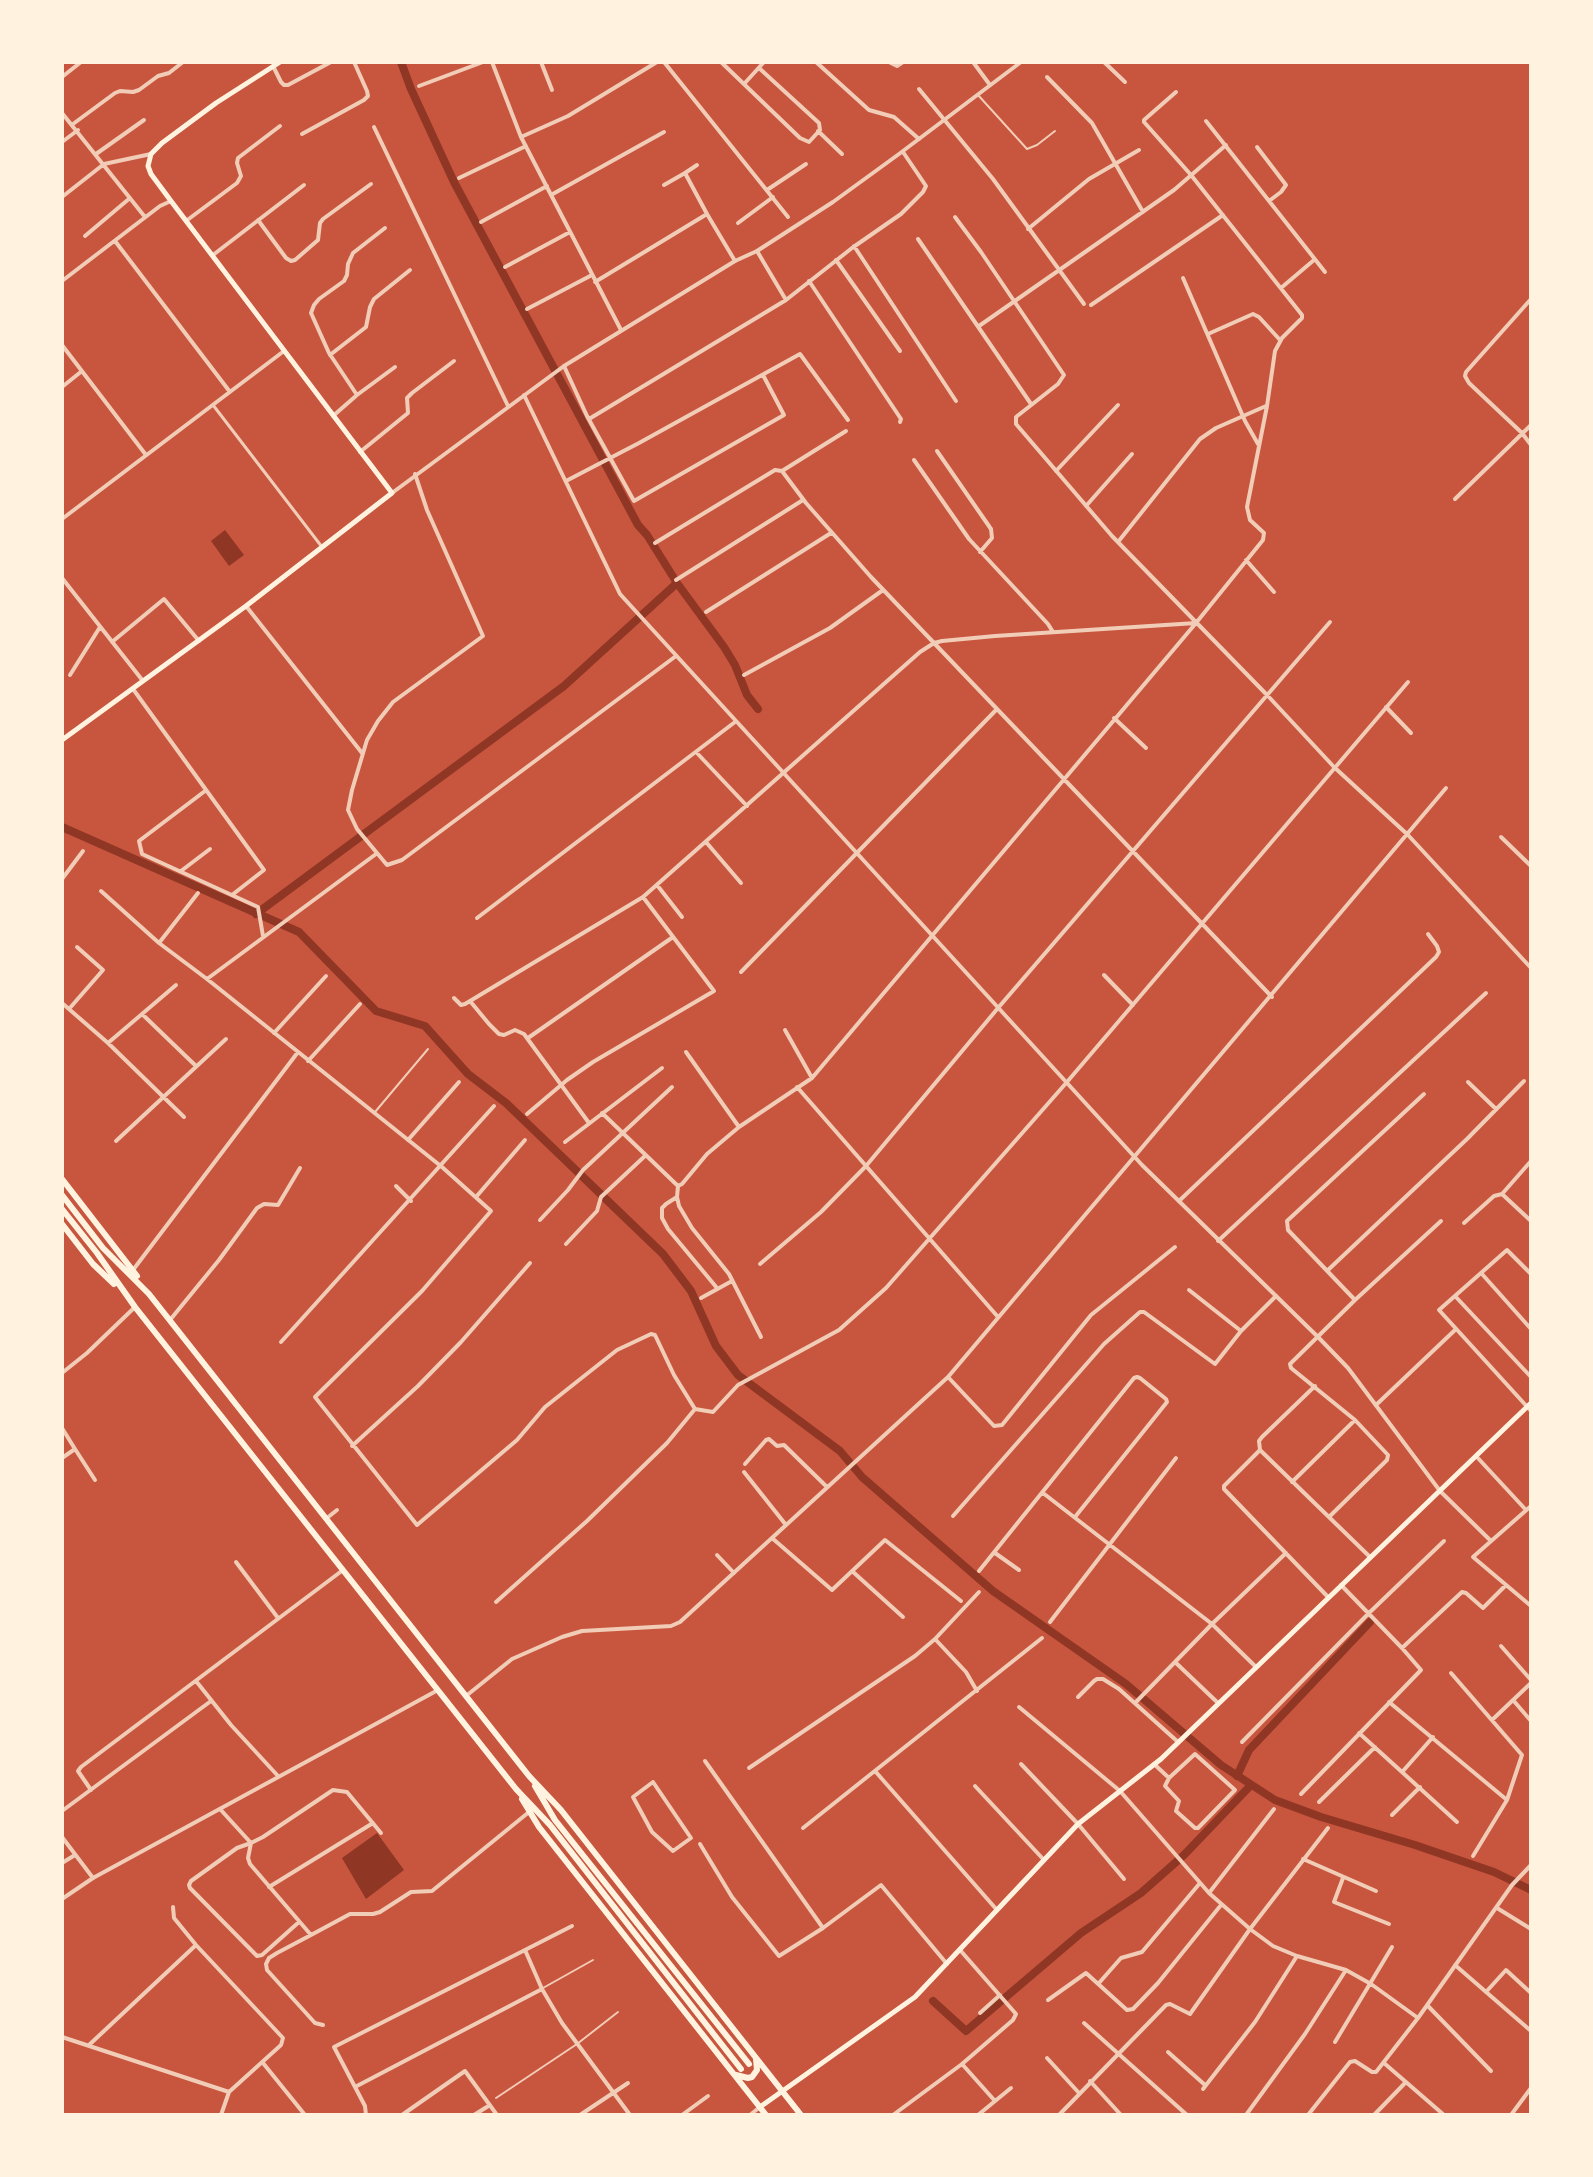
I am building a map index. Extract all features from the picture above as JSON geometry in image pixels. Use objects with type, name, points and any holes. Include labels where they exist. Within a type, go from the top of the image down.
[{"type":"main road","points":[[62,740],[246,606],[392,493],[151,174],[148,160],[162,143],[272,64],[280,62]]},
{"type":"main road","points":[[62,1179],[529,1776],[561,1810],[801,2115]]},
{"type":"main road","points":[[62,1195],[103,1248],[143,1286]]},
{"type":"main road","points":[[62,1209],[97,1253],[122,1292]]},
{"type":"main road","points":[[62,1224],[93,1264],[135,1307],[741,2069]]},
{"type":"main road","points":[[760,2107],[907,2004],[1078,1824],[1180,1741],[1475,1456],[1530,1407]]},
{"type":"main road","points":[[529,1776],[555,1820],[749,2064]]},
{"type":"main road","points":[[516,1789],[539,1827],[766,2115]]},
{"type":"main road","points":[[735,2075],[752,2077],[757,2070],[756,2059]]},
{"type":"street","points":[[62,77],[81,62]]},
{"type":"street","points":[[73,124],[115,93],[139,90],[183,62]]},
{"type":"street","points":[[272,64],[281,82],[288,85],[331,62]]},
{"type":"street","points":[[302,134],[368,96],[354,62]]},
{"type":"street","points":[[419,86],[483,62]]},
{"type":"street","points":[[492,62],[521,137],[621,330]]},
{"type":"street","points":[[541,62],[552,90]]},
{"type":"street","points":[[521,137],[568,116],[657,62]]},
{"type":"street","points":[[664,62],[788,217]]},
{"type":"street","points":[[721,62],[800,138],[809,142],[818,131],[819,123],[759,68]]},
{"type":"street","points":[[744,84],[764,62]]},
{"type":"street","points":[[816,62],[869,110],[894,117],[919,139]]},
{"type":"street","points":[[889,62],[897,66],[903,62]]},
{"type":"street","points":[[973,62],[990,85]]},
{"type":"street","points":[[392,493],[564,366],[833,202],[1021,62]]},
{"type":"street","points":[[1104,62],[1125,82]]},
{"type":"street","points":[[1047,77],[1092,123],[1143,212]]},
{"type":"street","points":[[919,89],[993,179],[1084,304]]},
{"type":"street","points":[[678,1186],[707,1154],[739,1127],[812,1078],[1196,623],[1264,536],[1247,512],[1275,351],[1280,340],[1302,315],[1191,175],[1144,122],[1176,92]]},
{"type":"street","points":[[62,113],[145,218]]},
{"type":"street","points":[[96,154],[144,120]]},
{"type":"street","points":[[1206,121],[1325,272]]},
{"type":"street","points":[[186,221],[237,183],[241,176],[238,158],[280,126]]},
{"type":"street","points":[[374,127],[508,406]]},
{"type":"street","points":[[62,142],[78,130]]},
{"type":"street","points":[[818,131],[842,154]]},
{"type":"street","points":[[551,195],[664,132]]},
{"type":"street","points":[[979,326],[1143,212],[1226,145]]},
{"type":"street","points":[[459,178],[526,146]]},
{"type":"street","points":[[1257,147],[1286,185],[1269,201]]},
{"type":"street","points":[[1028,229],[1089,179],[1139,150]]},
{"type":"street","points":[[589,419],[786,300],[854,246],[901,214],[926,186],[903,152]]},
{"type":"street","points":[[62,197],[104,164],[151,154]]},
{"type":"street","points":[[767,190],[806,164]]},
{"type":"street","points":[[664,185],[697,165]]},
{"type":"street","points":[[685,173],[735,261]]},
{"type":"street","points":[[258,220],[286,258],[295,260],[318,240],[323,219],[371,184]]},
{"type":"street","points":[[213,255],[304,185]]},
{"type":"street","points":[[481,222],[547,186]]},
{"type":"street","points":[[738,223],[773,197]]},
{"type":"street","points":[[85,236],[130,198]]},
{"type":"street","points":[[62,281],[160,206],[171,201]]},
{"type":"street","points":[[595,282],[707,214]]},
{"type":"street","points":[[1091,305],[1223,215]]},
{"type":"street","points":[[955,217],[1064,375],[1058,384],[1031,404],[1015,421],[1118,542],[1334,767],[1408,835],[1531,968]]},
{"type":"street","points":[[357,395],[330,355],[311,313],[314,305],[344,281],[353,253],[385,228]]},
{"type":"street","points":[[505,267],[570,232]]},
{"type":"street","points":[[918,239],[1031,404]]},
{"type":"street","points":[[115,241],[230,392]]},
{"type":"street","points":[[854,246],[956,401]]},
{"type":"street","points":[[757,251],[786,300]]},
{"type":"street","points":[[836,260],[900,351]]},
{"type":"street","points":[[1281,288],[1314,260]]},
{"type":"street","points":[[330,355],[366,327],[374,299],[410,270]]},
{"type":"street","points":[[527,309],[592,275]]},
{"type":"street","points":[[1183,278],[1259,446]]},
{"type":"street","points":[[809,281],[901,419],[900,422]]},
{"type":"street","points":[[1531,299],[1465,376],[1531,445]]},
{"type":"street","points":[[1208,334],[1253,314],[1280,340]]},
{"type":"street","points":[[62,345],[146,455]]},
{"type":"street","points":[[62,519],[284,351]]},
{"type":"street","points":[[566,481],[800,354],[848,420]]},
{"type":"street","points":[[360,452],[408,413],[407,398],[412,393],[454,361]]},
{"type":"street","points":[[564,366],[634,501],[784,415],[763,375]]},
{"type":"street","points":[[333,416],[395,367]]},
{"type":"street","points":[[62,387],[82,371]]},
{"type":"street","points":[[524,395],[599,547],[616,589],[636,613],[1135,1158],[1348,1368],[1440,1491],[1491,1541]]},
{"type":"street","points":[[213,405],[322,547]]},
{"type":"street","points":[[1056,471],[1118,405]]},
{"type":"street","points":[[1118,542],[1200,439],[1216,428],[1267,406]]},
{"type":"street","points":[[1455,499],[1531,425]]},
{"type":"street","points":[[655,543],[846,431]]},
{"type":"street","points":[[937,451],[993,533],[990,542],[980,552]]},
{"type":"street","points":[[1086,506],[1132,454]]},
{"type":"street","points":[[914,460],[969,539],[1053,633]]},
{"type":"street","points":[[782,471],[831,533],[883,590],[1272,997]]},
{"type":"street","points":[[415,474],[427,510],[483,636],[393,702],[378,721],[362,753],[348,810],[357,829],[387,865],[402,860],[676,656]]},
{"type":"street","points":[[676,580],[804,500]]},
{"type":"street","points":[[706,612],[831,533]]},
{"type":"street","points":[[1246,560],[1274,592]]},
{"type":"street","points":[[62,578],[143,681]]},
{"type":"street","points":[[744,675],[830,628],[883,590]]},
{"type":"street","points":[[112,642],[164,599],[199,641]]},
{"type":"street","points":[[246,606],[362,753]]},
{"type":"street","points":[[760,1264],[821,1212],[866,1166],[1330,622]]},
{"type":"street","points":[[454,998],[461,1005],[470,1001],[643,897],[920,652],[934,643],[1196,623]]},
{"type":"street","points":[[70,675],[100,627]]},
{"type":"street","points":[[695,1409],[715,1411],[738,1385],[839,1330],[886,1288],[1067,1082],[1408,682]]},
{"type":"street","points":[[133,689],[264,870],[232,895]]},
{"type":"street","points":[[1386,707],[1411,733]]},
{"type":"street","points":[[741,972],[997,709]]},
{"type":"street","points":[[1114,718],[1146,748]]},
{"type":"street","points":[[477,918],[735,722]]},
{"type":"street","points":[[696,752],[747,806]]},
{"type":"street","points":[[466,1696],[512,1659],[562,1637],[582,1631],[671,1626],[680,1622],[948,1377],[1446,788]]},
{"type":"street","points":[[205,791],[139,841],[142,854],[258,907],[263,936]]},
{"type":"street","points":[[1501,837],[1531,866]]},
{"type":"street","points":[[706,842],[741,883]]},
{"type":"street","points":[[181,871],[210,849]]},
{"type":"street","points":[[62,879],[83,851]]},
{"type":"street","points":[[207,979],[376,854]]},
{"type":"street","points":[[657,885],[682,917]]},
{"type":"street","points":[[101,891],[159,943],[442,1167],[491,1211],[422,1291],[315,1397],[417,1525],[517,1440],[545,1407],[608,1356],[651,1334],[657,1338],[674,1375],[695,1409]]},
{"type":"street","points":[[159,943],[198,893]]},
{"type":"street","points":[[527,1114],[593,1062],[714,991],[643,897]]},
{"type":"street","points":[[1178,1202],[1436,957],[1439,952],[1437,946],[1428,934]]},
{"type":"street","points":[[528,1038],[673,937]]},
{"type":"street","points":[[69,1009],[103,970],[77,947]]},
{"type":"street","points":[[1104,975],[1133,1005]]},
{"type":"street","points":[[274,1033],[326,976]]},
{"type":"street","points":[[108,1043],[176,985]]},
{"type":"street","points":[[1218,1241],[1486,993]]},
{"type":"street","points":[[470,1001],[499,1034],[515,1030],[528,1038],[589,1123]]},
{"type":"street","points":[[62,1003],[184,1117]]},
{"type":"street","points":[[308,1061],[360,1004]]},
{"type":"street","points":[[142,1014],[196,1066]]},
{"type":"street","points":[[785,1030],[812,1078]]},
{"type":"street","points":[[116,1141],[226,1039]]},
{"type":"street","points":[[133,1270],[298,1052]]},
{"type":"street","points":[[686,1052],[739,1127]]},
{"type":"street","points":[[565,1142],[662,1068]]},
{"type":"street","points":[[1328,1270],[1524,1081]]},
{"type":"street","points":[[408,1140],[459,1082]]},
{"type":"street","points":[[1468,1082],[1496,1109]]},
{"type":"street","points":[[540,1220],[583,1170],[672,1087]]},
{"type":"street","points":[[797,1087],[998,1317]]},
{"type":"street","points":[[1355,1300],[1288,1230],[1287,1221],[1424,1094]]},
{"type":"street","points":[[281,1342],[494,1106]]},
{"type":"street","points":[[602,1113],[678,1186]]},
{"type":"street","points":[[476,1197],[525,1140]]},
{"type":"street","points":[[566,1244],[597,1211],[603,1195],[646,1155]]},
{"type":"street","points":[[1464,1223],[1494,1196],[1502,1194],[1531,1161]]},
{"type":"street","points":[[170,1320],[257,1208],[264,1204],[278,1205],[300,1168]]},
{"type":"street","points":[[396,1186],[411,1201]]},
{"type":"street","points":[[678,1186],[679,1206],[692,1228],[723,1266],[761,1337]]},
{"type":"street","points":[[1502,1194],[1531,1221]]},
{"type":"street","points":[[677,1197],[662,1208],[662,1218],[717,1288]]},
{"type":"street","points":[[1329,1517],[1388,1457],[1355,1420],[1290,1364],[1441,1221]]},
{"type":"street","points":[[948,1377],[994,1426],[1002,1425],[1091,1315],[1175,1247]]},
{"type":"street","points":[[1530,1407],[1439,1310],[1508,1250],[1531,1274]]},
{"type":"street","points":[[352,1446],[461,1342],[530,1263]]},
{"type":"street","points":[[1481,1273],[1531,1329]]},
{"type":"street","points":[[701,1298],[732,1281]]},
{"type":"street","points":[[1189,1290],[1241,1331]]},
{"type":"street","points":[[953,1516],[1104,1344],[1140,1312],[1215,1364],[1241,1331],[1276,1296]]},
{"type":"street","points":[[1455,1296],[1531,1377]]},
{"type":"street","points":[[62,1373],[135,1307]]},
{"type":"street","points":[[1376,1405],[1455,1330]]},
{"type":"street","points":[[979,1571],[1134,1378],[1140,1378],[1167,1402],[1075,1517]]},
{"type":"street","points":[[1315,1386],[1262,1437],[1260,1450],[1370,1557]]},
{"type":"street","points":[[496,1602],[587,1521],[667,1443],[695,1409]]},
{"type":"street","points":[[1292,1482],[1355,1420]]},
{"type":"street","points":[[62,1428],[95,1480]]},
{"type":"street","points":[[745,1464],[769,1439],[777,1446],[784,1445],[827,1487]]},
{"type":"street","points":[[62,1458],[75,1449]]},
{"type":"street","points":[[1260,1450],[1225,1484],[1224,1489],[1328,1597]]},
{"type":"street","points":[[1475,1456],[1526,1510]]},
{"type":"street","points":[[1050,1622],[1176,1458]]},
{"type":"street","points":[[744,1472],[786,1525]]},
{"type":"street","points":[[1043,1493],[1212,1624],[1256,1667]]},
{"type":"street","points":[[1531,1506],[1473,1557],[1531,1606]]},
{"type":"street","points":[[327,1518],[337,1510]]},
{"type":"street","points":[[772,1538],[830,1590],[885,1540],[961,1601]]},
{"type":"street","points":[[1242,1742],[1444,1541]]},
{"type":"street","points":[[995,1552],[1019,1570]]},
{"type":"street","points":[[1136,1701],[1286,1553]]},
{"type":"street","points":[[717,1555],[734,1573]]},
{"type":"street","points":[[236,1562],[278,1618]]},
{"type":"street","points":[[91,1790],[78,1771],[81,1767],[343,1570]]},
{"type":"street","points":[[852,1571],[903,1617]]},
{"type":"street","points":[[1301,1794],[1421,1669],[1341,1585]]},
{"type":"street","points":[[1402,1648],[1462,1592],[1483,1608],[1506,1585]]},
{"type":"street","points":[[749,1768],[915,1656],[979,1592]]},
{"type":"street","points":[[803,1828],[1042,1638]]},
{"type":"street","points":[[935,1639],[966,1672],[977,1691]]},
{"type":"street","points":[[1492,1720],[1531,1681],[1501,1646]]},
{"type":"street","points":[[1175,1662],[1218,1703]]},
{"type":"street","points":[[1451,1673],[1522,1755],[1507,1800],[1473,1856]]},
{"type":"street","points":[[1078,1697],[1097,1679],[1136,1701],[1180,1741]]},
{"type":"street","points":[[196,1681],[278,1776]]},
{"type":"street","points":[[62,1899],[93,1878],[438,1690]]},
{"type":"street","points":[[1513,1700],[1531,1721]]},
{"type":"street","points":[[62,1811],[211,1701]]},
{"type":"street","points":[[1389,1702],[1507,1800]]},
{"type":"street","points":[[1019,1707],[1120,1791],[1209,1893],[1250,1929],[1273,1946],[1346,1970],[1418,2018]]},
{"type":"street","points":[[1359,1733],[1457,1822]]},
{"type":"street","points":[[1403,1771],[1433,1737]]},
{"type":"street","points":[[1319,1802],[1375,1747]]},
{"type":"street","points":[[1195,1754],[1235,1790],[1195,1828],[1176,1811],[1179,1801],[1165,1786],[1169,1778],[1195,1754]]},
{"type":"street","points":[[705,1761],[823,1928]]},
{"type":"street","points":[[1021,1764],[1078,1824],[1124,1879]]},
{"type":"street","points":[[1154,1764],[1169,1778]]},
{"type":"street","points":[[875,1771],[997,1910]]},
{"type":"street","points":[[653,1782],[691,1838],[672,1851],[650,1834],[633,1796],[653,1782]]},
{"type":"street","points":[[975,1786],[1044,1860]]},
{"type":"street","points":[[1392,1815],[1420,1787]]},
{"type":"street","points":[[299,1922],[257,1956],[190,1888],[191,1881],[237,1848],[263,1837],[333,1790],[347,1792],[381,1833]]},
{"type":"street","points":[[220,1809],[251,1843]]},
{"type":"street","points":[[1209,1893],[1274,1809]]},
{"type":"street","points":[[323,2025],[315,2023],[267,1970],[266,1964],[277,1953],[350,1914],[373,1914],[411,1892],[432,1891],[529,1812]]},
{"type":"street","points":[[269,1887],[373,1823]]},
{"type":"street","points":[[1059,2115],[1166,2005],[1190,2014],[1250,1929],[1328,1828]]},
{"type":"street","points":[[62,1837],[93,1878]]},
{"type":"street","points":[[251,1843],[250,1864],[311,1935]]},
{"type":"street","points":[[700,1844],[732,1897],[779,1956],[881,1885],[947,1964]]},
{"type":"street","points":[[62,1863],[75,1855]]},
{"type":"street","points":[[1303,1859],[1376,1891]]},
{"type":"street","points":[[1308,2115],[1350,2062],[1355,2061],[1375,2073],[1384,2063],[1512,1885],[1531,1865]]},
{"type":"street","points":[[1343,1878],[1334,1902],[1389,1924]]},
{"type":"street","points":[[1099,1984],[1121,1958],[1142,1952],[1200,1883]]},
{"type":"street","points":[[1048,2000],[1086,1973],[1127,2010],[1133,2009],[1221,1905]]},
{"type":"street","points":[[173,1907],[174,1918],[196,1945],[283,2038],[281,2045],[229,2092],[221,2115]]},
{"type":"street","points":[[1497,1908],[1531,1929]]},
{"type":"street","points":[[366,2115],[365,2106],[334,2047],[572,1926]]},
{"type":"street","points":[[89,2045],[196,1945]]},
{"type":"street","points":[[1335,2042],[1392,1947]]},
{"type":"street","points":[[525,1950],[542,1989],[577,2044],[630,2115]]},
{"type":"street","points":[[893,2115],[962,2064],[1016,2014],[960,1950]]},
{"type":"street","points":[[1168,2052],[1204,2087],[1255,2022],[1297,1956]]},
{"type":"street","points":[[1455,1965],[1531,2031]]},
{"type":"street","points":[[1246,2115],[1305,2034],[1346,1970]]},
{"type":"street","points":[[1486,1992],[1506,1970],[1531,1993]]},
{"type":"street","points":[[355,2087],[542,1989]]},
{"type":"street","points":[[980,2013],[1000,1996]]},
{"type":"street","points":[[1427,2005],[1491,2071]]},
{"type":"street","points":[[1084,2023],[1187,2115]]},
{"type":"street","points":[[62,2037],[229,2092]]},
{"type":"street","points":[[1047,2058],[1079,2093]]},
{"type":"street","points":[[263,2063],[305,2115]]},
{"type":"street","points":[[1384,2063],[1444,2115]]},
{"type":"street","points":[[962,2064],[995,2101]]},
{"type":"street","points":[[402,2115],[465,2071],[497,2115]]},
{"type":"street","points":[[1090,2081],[1121,2115]]},
{"type":"street","points":[[1374,2115],[1406,2082]]},
{"type":"street","points":[[580,2115],[628,2083]]},
{"type":"street","points":[[978,2115],[1011,2088]]},
{"type":"street","points":[[1511,2115],[1531,2088]]},
{"type":"street","points":[[682,2115],[708,2096]]},
{"type":"street","points":[[474,2115],[490,2105]]},
{"type":"street","points":[[750,2115],[760,2107]]},
{"type":"lane","points":[[977,94],[1027,149],[1055,131]]},
{"type":"lane","points":[[374,1113],[428,1049]]},
{"type":"lane","points":[[542,1989],[593,1960]]},
{"type":"lane","points":[[496,2098],[577,2044],[618,2012]]},
{"type":"shaded area","points":[[225,530],[244,555],[229,566],[211,541]]},
{"type":"shaded area","points":[[377,1833],[404,1870],[366,1899],[342,1858]]},
{"type":"waterway","points":[[256,914],[564,686],[677,583],[638,525],[454,182],[401,62]]},
{"type":"waterway","points":[[677,583],[724,647],[747,695],[758,709]]},
{"type":"waterway","points":[[62,827],[299,932],[376,1011],[425,1026],[468,1074],[506,1103],[663,1254],[691,1291],[716,1346],[738,1375],[840,1451],[862,1477],[993,1591],[1126,1684],[1221,1765],[1275,1800],[1494,1872],[1531,1890]]},
{"type":"waterway","points":[[1237,1776],[1249,1750],[1370,1622]]},
{"type":"waterway","points":[[933,2001],[966,2031],[1081,1933],[1141,1893],[1184,1855],[1251,1785]]}]
